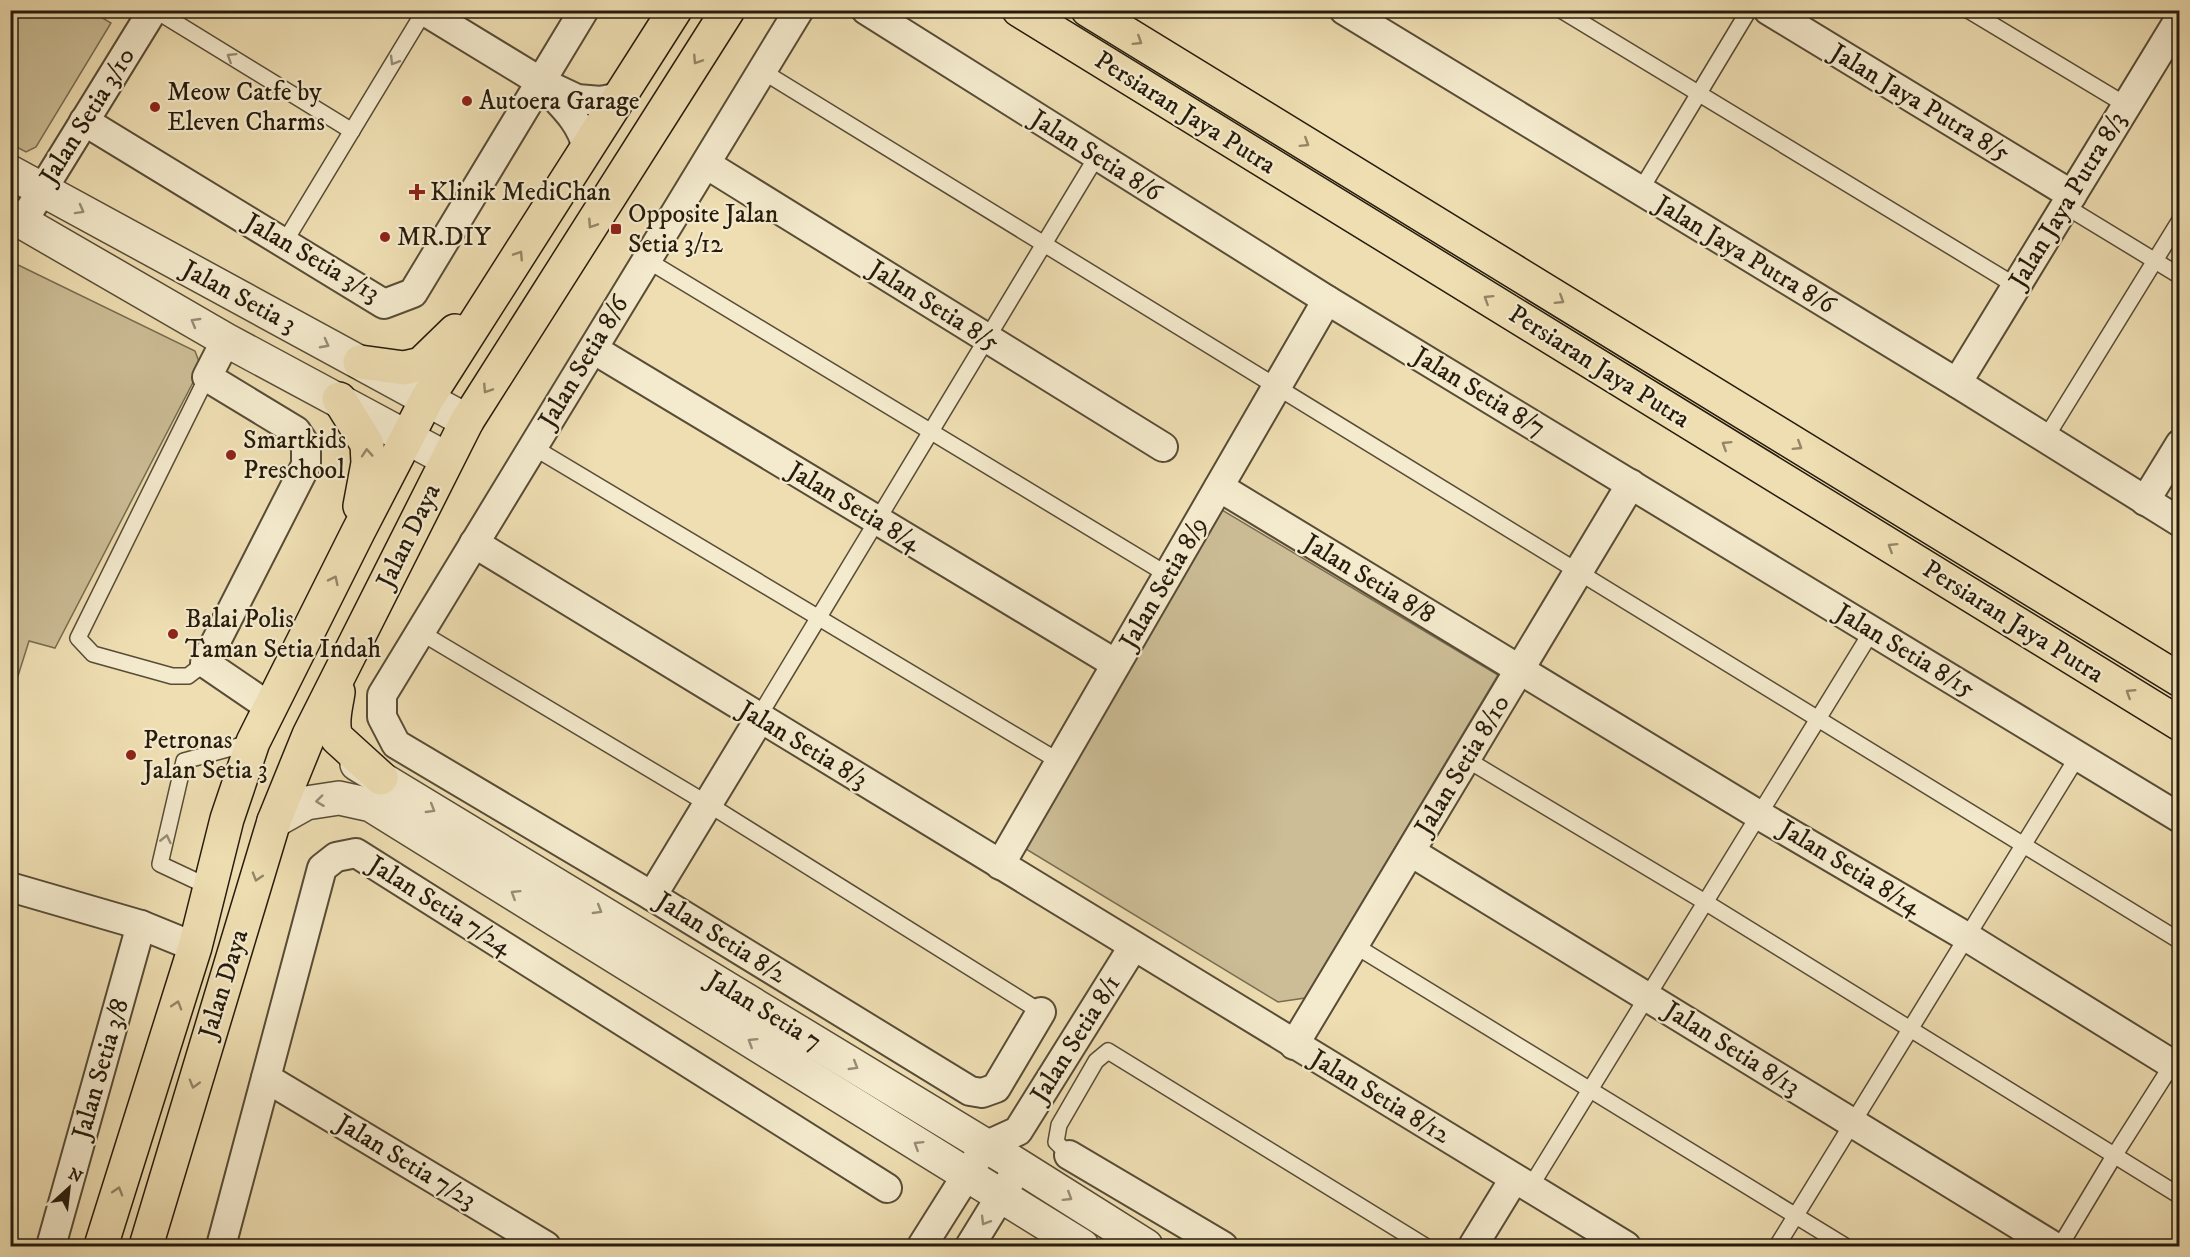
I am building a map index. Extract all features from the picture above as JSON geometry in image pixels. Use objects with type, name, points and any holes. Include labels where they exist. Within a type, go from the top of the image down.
[{"type":"main road","name":"Jalan Daya","points":[[101,1246],[195,947],[227,819],[253,742],[427,399],[675,10]]},
{"type":"main road","name":"Jalan Daya","points":[[146,1246],[274,821],[309,735],[467,421],[728,10]]},
{"type":"main road","name":"Persiaran Jaya Putra","points":[[1019,10],[2180,724]]},
{"type":"main road","name":"Persiaran Jaya Putra","points":[[1088,10],[2180,680]]},
{"type":"main road","points":[[360,362],[404,368],[421,364],[450,335],[488,304]]},
{"type":"main road","points":[[339,399],[367,444],[368,463],[360,499],[358,532]]},
{"type":"main road","points":[[343,670],[334,732],[376,791]]},
{"type":"main road","points":[[227,819],[266,766],[309,735]]},
{"type":"street","name":"Jalan Setia 3/13","points":[[84,121],[384,304],[413,293],[584,10]]},
{"type":"street","name":"Jalan Setia 8/6","points":[[382,717],[382,695],[799,10]]},
{"type":"street","name":"Jalan Setia 8/6","points":[[866,10],[1327,300]]},
{"type":"street","name":"Jalan Jaya Putra 8/5","points":[[1768,10],[2068,200]]},
{"type":"street","points":[[424,11],[541,82],[577,99],[601,101],[620,97]]},
{"type":"street","name":"Jalan Setia 3/10","points":[[17,218],[42,189],[150,12]]},
{"type":"street","name":"Jalan Jaya Putra 8/6","points":[[1357,14],[2180,522]]},
{"type":"street","name":"Jalan Jaya Putra 8/3","points":[[1957,383],[2180,18]]},
{"type":"street","points":[[541,82],[578,124],[584,133],[587,148]]},
{"type":"street","name":"Jalan Setia 8/5","points":[[706,164],[1163,447]]},
{"type":"street","name":"Jalan Setia 3","points":[[10,172],[467,421]]},
{"type":"street","name":"Jalan Setia 3","points":[[17,218],[226,340],[447,459]]},
{"type":"street","name":"Jalan Setia 8/9","points":[[1000,866],[1327,300]]},
{"type":"street","name":"Jalan Setia 8/7","points":[[1327,300],[1631,484]]},
{"type":"street","points":[[226,340],[207,377],[296,431],[306,446],[306,465],[204,663],[271,708]]},
{"type":"street","name":"Jalan Setia 8/4","points":[[593,349],[1116,664]]},
{"type":"street","points":[[2145,501],[2180,444]]},
{"type":"street","name":"Jalan Setia 8/10","points":[[1294,1045],[1631,484]]},
{"type":"street","name":"Jalan Setia 8/15","points":[[1631,484],[2180,818]]},
{"type":"street","name":"Jalan Setia 8/8","points":[[1219,488],[1520,670]]},
{"type":"street","name":"Jalan Setia 8/3","points":[[474,543],[1133,946]]},
{"type":"street","name":"Jalan Setia 8/14","points":[[1520,670],[2177,1062]]},
{"type":"street","name":"Jalan Setia 8/2","points":[[382,717],[396,744],[652,896],[970,1090],[982,1093],[996,1088],[1041,1012]]},
{"type":"street","points":[[652,896],[759,718]]},
{"type":"street","points":[[309,735],[376,791]]},
{"type":"street","points":[[274,821],[306,802],[376,791]]},
{"type":"street","name":"Jalan Setia 7","points":[[376,791],[1019,1166],[1146,1246]]},
{"type":"street","name":"Jalan Setia 7","points":[[376,791],[1000,1196],[1082,1246]]},
{"type":"street","name":"Jalan Setia 8/13","points":[[1411,852],[2053,1246]]},
{"type":"street","name":"Jalan Setia 7/24","points":[[221,1246],[322,868],[336,857],[356,853],[887,1188]]},
{"type":"street","points":[[10,887],[141,925],[195,947]]},
{"type":"street","name":"Jalan Setia 3/8","points":[[51,1246],[141,925]]},
{"type":"street","name":"Jalan Setia 8/1","points":[[1019,1166],[1018,1131],[1133,946]]},
{"type":"street","name":"Jalan Setia 8/12","points":[[1133,946],[1626,1246]]},
{"type":"street","name":"Jalan Setia 7/23","points":[[266,1078],[546,1246]]},
{"type":"street","name":"Jalan Setia 8/1","points":[[985,1146],[1018,1131]]},
{"type":"street","points":[[935,1242],[985,1146]]},
{"type":"street","points":[[1069,1155],[1223,1246]]},
{"type":"street","points":[[970,1246],[1019,1166]]},
{"type":"street","points":[[1473,1246],[1522,1184]]},
{"type":"lane","points":[[1561,10],[2016,286]]},
{"type":"lane","points":[[1640,190],[1749,10]]},
{"type":"lane","points":[[1968,10],[2126,105]]},
{"type":"lane","points":[[284,243],[424,11]]},
{"type":"lane","points":[[150,12],[352,131]]},
{"type":"lane","points":[[762,71],[2180,941]]},
{"type":"lane","points":[[759,718],[1097,156]]},
{"type":"lane","points":[[2068,200],[2180,276]]},
{"type":"lane","points":[[2045,439],[2180,220]]},
{"type":"lane","points":[[647,260],[1168,575]]},
{"type":"lane","points":[[204,663],[188,676],[172,676],[93,654],[78,638],[207,377]]},
{"type":"lane","points":[[533,447],[1060,762]]},
{"type":"lane","points":[[1522,1184],[1590,1090],[1872,631]]},
{"type":"lane","points":[[420,632],[708,804],[1041,1012]]},
{"type":"lane","points":[[209,887],[160,864],[184,761],[253,742]]},
{"type":"lane","points":[[1777,1246],[2078,756]]},
{"type":"lane","points":[[1466,759],[1706,902],[1747,930],[2180,1196]]},
{"type":"lane","points":[[1354,945],[1845,1246]]},
{"type":"lane","points":[[1069,1155],[1056,1142],[1059,1125],[1096,1061],[1108,1051],[1425,1246]]},
{"type":"lane","points":[[2060,1246],[2114,1156],[2177,1062]]},
{"type":"shaded area","points":[[10,11],[91,11],[111,23],[36,147],[26,152],[11,144]]},
{"type":"shaded area","points":[[10,261],[195,351],[201,367],[55,648],[29,641],[17,679],[10,677]]},
{"type":"shaded area","points":[[1217,507],[1498,675],[1305,998],[1278,1002],[1021,846]]},
{"type":"place","name":"Autoera Garage","points":[[467,101]]},
{"type":"place","name":"Meow Catfe by Eleven Charms","points":[[155,107]]},
{"type":"place","name":"Klinik MediChan","points":[[417,192]]},
{"type":"place","name":"Opposite Jalan Setia 3/12","points":[[616,229]]},
{"type":"place","name":"MR.DIY","points":[[385,237]]},
{"type":"place","name":"Smartkids Preschool","points":[[231,455]]},
{"type":"place","name":"Balai Polis Taman Setia Indah","points":[[173,634]]},
{"type":"place","name":"Petronas Jalan Setia 3","points":[[131,755]]}]
